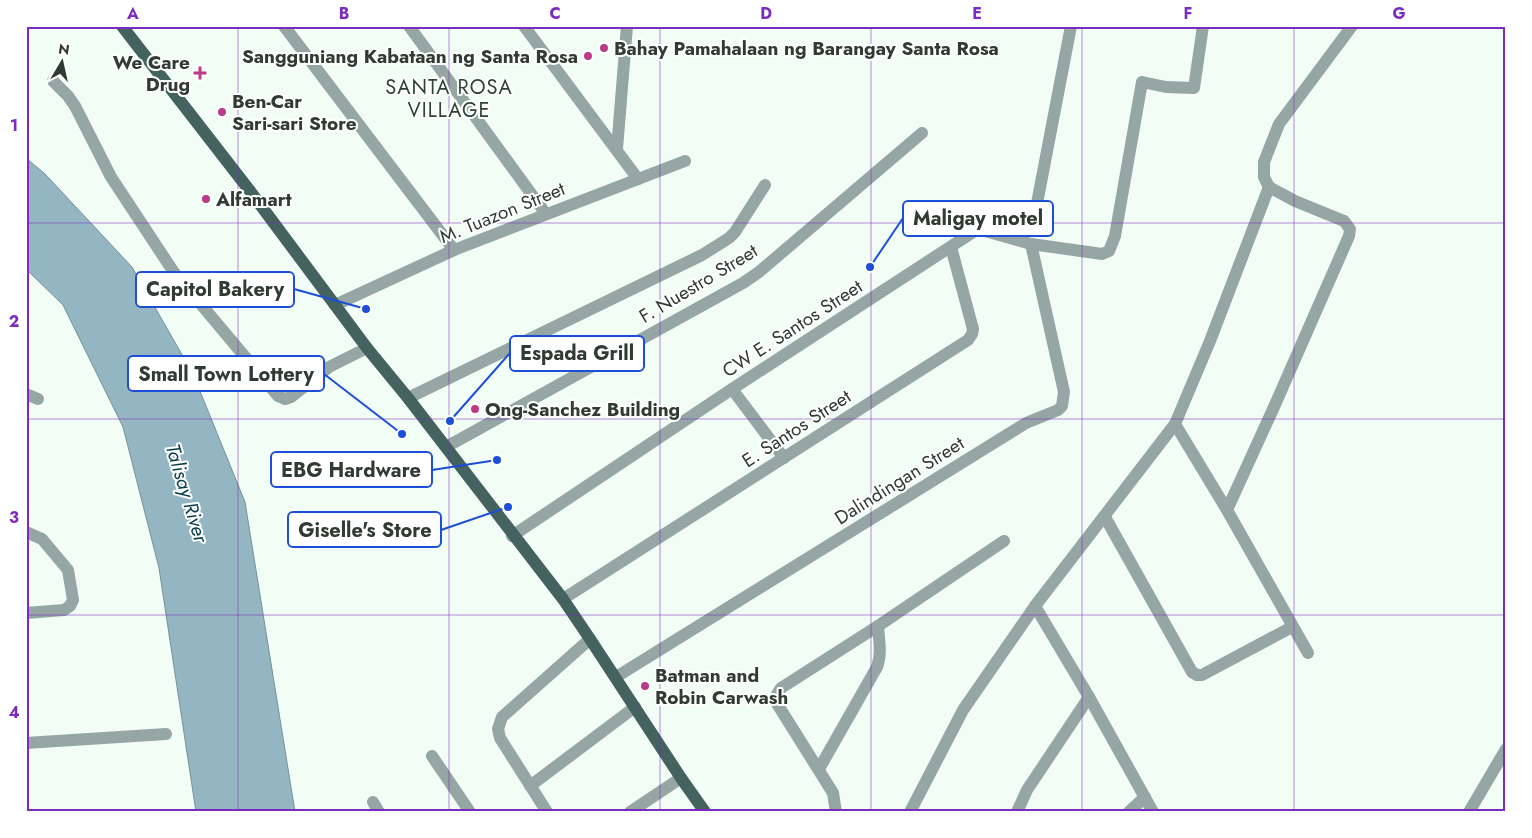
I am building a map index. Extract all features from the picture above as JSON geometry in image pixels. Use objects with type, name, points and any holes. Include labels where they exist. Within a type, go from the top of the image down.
[{"type":"main road","points":[[122,26],[244,183],[366,348],[408,398],[562,599],[616,677],[680,778],[705,812]]},
{"type":"street","points":[[284,26],[454,250]]},
{"type":"street","points":[[409,26],[546,214]]},
{"type":"street","points":[[524,26],[638,179]]},
{"type":"street","points":[[617,149],[627,26]]},
{"type":"street","name":"CW E. Santos Street","points":[[512,536],[732,389],[978,229],[993,221],[1032,224],[1071,26]]},
{"type":"street","points":[[978,229],[1031,244],[1102,254],[1109,251],[1115,236],[1142,82],[1166,87],[1194,88],[1203,26]]},
{"type":"street","points":[[1227,510],[1349,236],[1350,229],[1344,221],[1295,201],[1269,187],[1264,177],[1264,162],[1279,124],[1352,26]]},
{"type":"street","points":[[53,81],[75,106],[111,177],[173,271],[278,396],[285,399],[290,397],[329,367],[366,348]]},
{"type":"street","name":"F. Nuestro Street","points":[[446,448],[743,283],[759,272],[922,133]]},
{"type":"street","name":"M. Tuazon Street","points":[[335,305],[454,250],[684,161]]},
{"type":"street","points":[[408,398],[702,255],[736,232],[765,185]]},
{"type":"street","points":[[910,812],[963,710],[1035,606],[1175,424],[1210,340],[1269,187]]},
{"type":"street","name":"Dalindingan Street","points":[[616,677],[1026,423],[1058,410],[1062,406],[1064,392],[1031,244]]},
{"type":"street","name":"E. Santos Street","points":[[562,599],[968,340],[973,330],[951,247]]},
{"type":"street","points":[[732,389],[784,458]]},
{"type":"street","points":[[1175,424],[1227,510],[1308,653]]},
{"type":"street","points":[[1105,517],[1192,672],[1197,675],[1202,675],[1292,627]]},
{"type":"street","points":[[26,532],[42,539],[68,570],[73,600],[70,606],[64,610],[26,613]]},
{"type":"street","points":[[836,812],[833,793],[776,702],[780,688],[878,626],[1004,541]]},
{"type":"street","points":[[1035,606],[1089,697],[1153,812]]},
{"type":"street","points":[[819,769],[880,661],[878,626]]},
{"type":"street","points":[[547,812],[500,738],[498,728],[502,717],[590,639]]},
{"type":"street","points":[[1017,812],[1027,790],[1089,697]]},
{"type":"street","points":[[530,786],[635,708]]},
{"type":"street","points":[[26,743],[166,734]]},
{"type":"street","points":[[1468,812],[1506,749]]},
{"type":"street","points":[[432,756],[470,812]]},
{"type":"street","points":[[630,812],[680,778]]},
{"type":"street","points":[[1129,812],[1145,797]]},
{"type":"water","name":"Talisay River","points":[[26,158],[45,174],[132,267],[193,374],[245,502],[295,812],[196,812],[159,568],[123,427],[63,305],[26,269]]},
{"type":"place","name":"Bahay Pamahalaan ng Barangay Santa Rosa","points":[[604,48]]},
{"type":"place","name":"Sangguniang Kabataan ng Santa Rosa","points":[[588,56]]},
{"type":"place","name":"We Care Drug","points":[[200,73]]},
{"type":"place","name":"Ben-Car Sari-sari Store","points":[[222,112]]},
{"type":"place","name":"Alfamart","points":[[206,199]]},
{"type":"place","name":"Maligay motel","points":[[870,267]]},
{"type":"place","name":"Capitol Bakery","points":[[366,309]]},
{"type":"place","name":"Ong-Sanchez Building","points":[[475,409]]},
{"type":"place","name":"Espada Grill","points":[[450,421]]},
{"type":"place","name":"Small Town Lottery","points":[[402,434]]},
{"type":"place","name":"EBG Hardware","points":[[497,460]]},
{"type":"place","name":"Giselle's Store","points":[[508,507]]},
{"type":"place","name":"Batman and Robin Carwash","points":[[645,686]]},
{"type":"district","name":"SANTA ROSA VILLAGE","points":[[449,98]]}]
